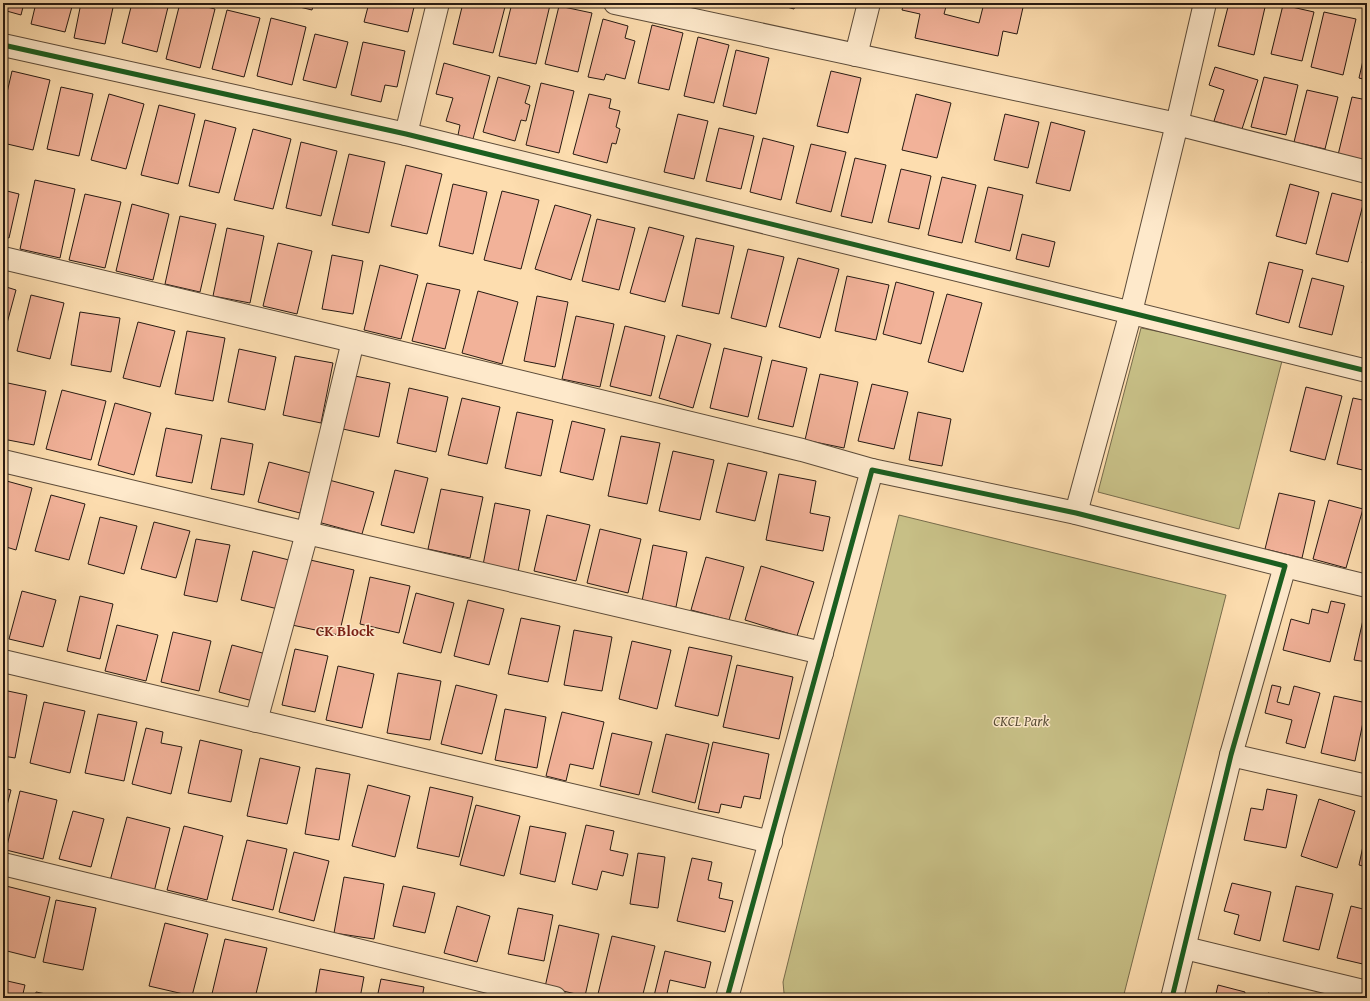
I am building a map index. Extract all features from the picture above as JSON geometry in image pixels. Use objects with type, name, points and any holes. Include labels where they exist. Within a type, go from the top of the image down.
[{"type":"street","points":[[406,134],[438,3]]},
{"type":"street","points":[[615,3],[1177,124],[1367,172]]},
{"type":"street","points":[[856,55],[869,3]]},
{"type":"street","points":[[1076,513],[1131,312],[1205,3]]},
{"type":"street","points":[[3,45],[406,134],[1367,371]]},
{"type":"street","points":[[3,258],[802,450],[872,470],[1076,513],[1367,586]]},
{"type":"street","points":[[256,721],[307,533],[353,341]]},
{"type":"street","points":[[3,461],[822,653]]},
{"type":"street","points":[[727,998],[872,470]]},
{"type":"street","points":[[1172,998],[1231,755],[1285,566]]},
{"type":"street","points":[[3,661],[771,842]]},
{"type":"street","points":[[1231,755],[1367,786]]},
{"type":"street","points":[[3,864],[555,998]]},
{"type":"street","points":[[1185,948],[1367,992]]},
{"type":"green space","points":[[1141,328],[1283,357],[1239,529],[1098,492]]},
{"type":"green space","name":"CKCL Park","points":[[899,515],[1226,595],[1123,998],[787,998],[784,993],[783,982]]},
{"type":"building","points":[[3,3],[24,3],[21,15],[3,10]]},
{"type":"building","points":[[36,3],[73,3],[65,32],[31,24]]},
{"type":"building","points":[[81,3],[114,3],[105,44],[74,38]]},
{"type":"building","points":[[132,3],[169,3],[157,52],[122,43]]},
{"type":"building","points":[[180,3],[191,3],[215,9],[200,68],[166,59]]},
{"type":"building","points":[[283,3],[314,3],[312,10]]},
{"type":"building","points":[[369,3],[415,3],[408,32],[364,22]]},
{"type":"building","points":[[463,3],[506,3],[493,53],[453,44]]},
{"type":"building","points":[[512,3],[543,3],[550,5],[536,64],[499,56]]},
{"type":"building","points":[[772,3],[796,3],[794,9]]},
{"type":"building","points":[[904,3],[947,3],[944,14],[979,23],[984,3],[1024,3],[1017,34],[1003,31],[998,56],[915,38],[920,14],[902,10]]},
{"type":"building","points":[[1229,3],[1266,3],[1254,55],[1218,46]]},
{"type":"building","points":[[1283,5],[1314,12],[1302,61],[1271,54]]},
{"type":"building","points":[[559,6],[592,13],[578,72],[545,64]]},
{"type":"building","points":[[227,10],[260,18],[244,77],[212,69]]},
{"type":"building","points":[[1324,12],[1356,19],[1343,75],[1311,67]]},
{"type":"building","points":[[271,18],[306,27],[292,85],[257,76]]},
{"type":"building","points":[[603,19],[628,26],[625,38],[635,41],[625,79],[606,74],[604,80],[588,77]]},
{"type":"building","points":[[652,25],[683,33],[669,90],[638,83]]},
{"type":"building","points":[[315,34],[348,42],[336,88],[303,80]]},
{"type":"building","points":[[698,37],[729,45],[714,103],[684,96]]},
{"type":"building","points":[[363,42],[405,51],[397,87],[385,85],[381,102],[351,95]]},
{"type":"building","points":[[1367,43],[1367,80],[1359,78]]},
{"type":"building","points":[[736,50],[769,58],[756,114],[723,106]]},
{"type":"building","points":[[444,63],[490,76],[473,139],[458,135],[460,125],[446,121],[453,98],[436,94]]},
{"type":"building","points":[[1215,67],[1258,80],[1242,129],[1214,121],[1224,90],[1209,85]]},
{"type":"building","points":[[12,71],[50,80],[33,150],[3,143],[3,110]]},
{"type":"building","points":[[831,71],[861,78],[848,133],[817,126]]},
{"type":"building","points":[[498,77],[530,86],[525,103],[530,105],[526,121],[521,120],[515,141],[483,132]]},
{"type":"building","points":[[1264,77],[1298,85],[1286,135],[1251,127]]},
{"type":"building","points":[[541,83],[574,91],[559,153],[526,145]]},
{"type":"building","points":[[61,87],[93,94],[79,156],[47,149]]},
{"type":"building","points":[[1307,90],[1338,97],[1325,149],[1294,142]]},
{"type":"building","points":[[109,94],[144,104],[126,169],[91,160]]},
{"type":"building","points":[[589,94],[611,99],[609,108],[620,111],[616,127],[620,129],[616,144],[612,143],[607,163],[573,154]]},
{"type":"building","points":[[916,94],[951,103],[937,158],[902,150]]},
{"type":"building","points":[[1352,97],[1367,100],[1367,162],[1338,155]]},
{"type":"building","points":[[159,105],[195,114],[178,184],[141,175]]},
{"type":"building","points":[[678,114],[708,121],[694,179],[664,172]]},
{"type":"building","points":[[1005,114],[1039,122],[1028,168],[994,160]]},
{"type":"building","points":[[205,120],[236,128],[219,193],[189,186]]},
{"type":"building","points":[[1051,122],[1085,131],[1070,191],[1036,183]]},
{"type":"building","points":[[719,128],[754,136],[741,189],[706,181]]},
{"type":"building","points":[[253,129],[291,139],[273,209],[234,200]]},
{"type":"building","points":[[763,138],[794,146],[781,200],[750,192]]},
{"type":"building","points":[[301,142],[337,151],[321,216],[286,208]]},
{"type":"building","points":[[811,144],[846,152],[831,212],[796,203]]},
{"type":"building","points":[[349,154],[385,162],[369,233],[332,225]]},
{"type":"building","points":[[855,158],[886,165],[872,223],[841,216]]},
{"type":"building","points":[[406,165],[442,174],[427,234],[391,226]]},
{"type":"building","points":[[901,169],[931,176],[919,229],[888,222]]},
{"type":"building","points":[[942,177],[976,185],[962,243],[928,235]]},
{"type":"building","points":[[35,180],[75,189],[60,258],[20,249]]},
{"type":"building","points":[[453,184],[487,192],[473,254],[439,246]]},
{"type":"building","points":[[1290,184],[1319,192],[1306,244],[1276,236]]},
{"type":"building","points":[[988,187],[1023,195],[1010,251],[975,242]]},
{"type":"building","points":[[3,190],[19,194],[9,238],[3,237]]},
{"type":"building","points":[[502,191],[539,200],[521,269],[484,260]]},
{"type":"building","points":[[1332,193],[1364,201],[1348,262],[1316,254]]},
{"type":"building","points":[[85,194],[121,202],[105,268],[69,260]]},
{"type":"building","points":[[132,204],[169,214],[153,280],[116,271]]},
{"type":"building","points":[[555,205],[591,215],[571,280],[535,269]]},
{"type":"building","points":[[180,216],[216,224],[200,292],[165,284]]},
{"type":"building","points":[[597,219],[635,228],[619,290],[582,281]]},
{"type":"building","points":[[649,227],[684,236],[665,302],[630,293]]},
{"type":"building","points":[[227,228],[264,236],[250,303],[213,296]]},
{"type":"building","points":[[1022,234],[1055,242],[1049,267],[1016,259]]},
{"type":"building","points":[[696,238],[734,246],[719,314],[682,306]]},
{"type":"building","points":[[1367,242],[1367,264],[1362,263]]},
{"type":"building","points":[[278,243],[312,251],[297,314],[263,306]]},
{"type":"building","points":[[748,249],[784,257],[766,327],[731,318]]},
{"type":"building","points":[[332,255],[363,261],[353,314],[322,309]]},
{"type":"building","points":[[798,258],[839,269],[820,338],[779,327]]},
{"type":"building","points":[[1269,262],[1303,270],[1289,323],[1256,314]]},
{"type":"building","points":[[380,265],[418,275],[401,339],[364,330]]},
{"type":"building","points":[[847,276],[889,285],[876,340],[835,331]]},
{"type":"building","points":[[1312,278],[1344,286],[1332,335],[1299,327]]},
{"type":"building","points":[[896,282],[934,292],[921,344],[883,334]]},
{"type":"building","points":[[427,283],[460,290],[445,349],[412,341]]},
{"type":"building","points":[[3,286],[16,290],[3,338]]},
{"type":"building","points":[[478,291],[518,302],[502,364],[462,353]]},
{"type":"building","points":[[947,294],[982,303],[963,372],[928,362]]},
{"type":"building","points":[[31,295],[64,303],[50,359],[17,351]]},
{"type":"building","points":[[537,296],[568,302],[555,367],[524,361]]},
{"type":"building","points":[[80,312],[120,318],[111,372],[71,365]]},
{"type":"building","points":[[576,316],[614,324],[600,387],[562,379]]},
{"type":"building","points":[[138,322],[175,331],[160,387],[123,378]]},
{"type":"building","points":[[625,326],[665,336],[651,396],[610,386]]},
{"type":"building","points":[[187,331],[225,338],[213,401],[175,394]]},
{"type":"building","points":[[677,335],[711,344],[693,408],[659,398]]},
{"type":"building","points":[[724,348],[762,357],[748,417],[710,408]]},
{"type":"building","points":[[239,349],[276,357],[265,410],[228,402]]},
{"type":"building","points":[[295,356],[333,363],[321,423],[283,415]]},
{"type":"building","points":[[772,360],[807,368],[793,427],[758,419]]},
{"type":"building","points":[[820,374],[858,382],[844,448],[805,440]]},
{"type":"building","points":[[355,376],[390,383],[379,437],[343,429]]},
{"type":"building","points":[[3,382],[46,391],[34,445],[3,439]]},
{"type":"building","points":[[872,384],[908,392],[894,449],[858,441]]},
{"type":"building","points":[[1306,387],[1342,396],[1325,460],[1290,451]]},
{"type":"building","points":[[409,388],[448,397],[436,452],[397,443]]},
{"type":"building","points":[[62,390],[106,401],[91,460],[46,449]]},
{"type":"building","points":[[462,398],[500,407],[487,464],[448,455]]},
{"type":"building","points":[[1353,398],[1367,401],[1367,471],[1337,464]]},
{"type":"building","points":[[115,403],[151,413],[134,475],[98,465]]},
{"type":"building","points":[[517,412],[553,420],[541,476],[505,468]]},
{"type":"building","points":[[918,412],[951,419],[942,466],[909,460]]},
{"type":"building","points":[[572,421],[605,429],[593,480],[560,472]]},
{"type":"building","points":[[166,428],[202,435],[192,483],[156,476]]},
{"type":"building","points":[[621,436],[660,443],[647,504],[608,496]]},
{"type":"building","points":[[221,438],[253,444],[244,495],[211,489]]},
{"type":"building","points":[[673,451],[714,460],[700,520],[659,511]]},
{"type":"building","points":[[269,462],[311,473],[300,513],[258,502]]},
{"type":"building","points":[[728,463],[767,472],[755,521],[716,512]]},
{"type":"building","points":[[395,470],[428,478],[414,533],[381,525]]},
{"type":"building","points":[[779,474],[816,481],[810,513],[830,517],[823,551],[766,540]]},
{"type":"building","points":[[3,480],[32,488],[16,550],[3,546]]},
{"type":"building","points":[[329,480],[374,492],[362,534],[318,522]]},
{"type":"building","points":[[441,489],[483,497],[470,558],[428,549]]},
{"type":"building","points":[[1279,493],[1315,501],[1302,558],[1265,549]]},
{"type":"building","points":[[51,495],[85,504],[69,560],[35,551]]},
{"type":"building","points":[[1329,500],[1363,509],[1346,568],[1313,559]]},
{"type":"building","points":[[495,503],[530,510],[518,572],[483,565]]},
{"type":"building","points":[[547,515],[590,525],[576,581],[534,571]]},
{"type":"building","points":[[100,517],[137,526],[124,574],[88,564]]},
{"type":"building","points":[[154,522],[190,531],[176,578],[141,569]]},
{"type":"building","points":[[600,529],[641,539],[628,593],[587,583]]},
{"type":"building","points":[[196,539],[230,545],[217,602],[184,595]]},
{"type":"building","points":[[653,545],[687,552],[676,607],[642,601]]},
{"type":"building","points":[[253,551],[289,560],[278,609],[241,600]]},
{"type":"building","points":[[1367,551],[1367,562],[1364,561]]},
{"type":"building","points":[[706,557],[744,567],[729,620],[691,610]]},
{"type":"building","points":[[306,559],[354,570],[339,635],[292,625]]},
{"type":"building","points":[[761,566],[814,582],[797,636],[745,620]]},
{"type":"building","points":[[370,577],[410,586],[399,633],[360,624]]},
{"type":"building","points":[[22,591],[56,600],[43,647],[9,639]]},
{"type":"building","points":[[416,593],[454,603],[441,653],[403,643]]},
{"type":"building","points":[[80,596],[113,604],[100,659],[67,651]]},
{"type":"building","points":[[468,600],[504,609],[489,665],[454,656]]},
{"type":"building","points":[[1331,601],[1345,604],[1330,662],[1283,650],[1291,619],[1309,624],[1312,609],[1328,613]]},
{"type":"building","points":[[1365,611],[1367,612],[1367,662],[1354,660]]},
{"type":"building","points":[[521,618],[560,626],[548,682],[508,674]]},
{"type":"building","points":[[117,625],[158,635],[146,681],[105,671]]},
{"type":"building","points":[[574,630],[612,637],[602,691],[564,685]]},
{"type":"building","points":[[173,632],[211,641],[199,691],[161,682]]},
{"type":"building","points":[[632,641],[671,650],[657,709],[619,699]]},
{"type":"building","points":[[232,645],[266,654],[253,701],[219,692]]},
{"type":"building","points":[[689,647],[732,656],[718,716],[675,706]]},
{"type":"building","points":[[295,649],[328,656],[315,712],[282,705]]},
{"type":"building","points":[[737,665],[793,677],[779,739],[723,727]]},
{"type":"building","points":[[338,666],[374,674],[362,728],[326,720]]},
{"type":"building","points":[[398,673],[441,681],[430,740],[387,733]]},
{"type":"building","points":[[456,685],[497,695],[482,754],[441,744]]},
{"type":"building","points":[[1272,685],[1281,687],[1277,702],[1289,705],[1294,686],[1320,693],[1305,748],[1286,743],[1292,720],[1265,713]]},
{"type":"building","points":[[3,690],[27,695],[15,758],[3,756]]},
{"type":"building","points":[[1334,696],[1367,703],[1355,761],[1321,753]]},
{"type":"building","points":[[44,702],[85,711],[70,773],[30,763]]},
{"type":"building","points":[[505,709],[546,717],[537,768],[495,760]]},
{"type":"building","points":[[562,712],[604,722],[593,769],[570,764],[566,781],[546,776]]},
{"type":"building","points":[[98,714],[137,722],[124,781],[85,773]]},
{"type":"building","points":[[146,728],[163,732],[161,743],[182,747],[171,794],[132,784]]},
{"type":"building","points":[[612,733],[652,742],[639,795],[600,786]]},
{"type":"building","points":[[666,734],[709,744],[695,803],[652,792]]},
{"type":"building","points":[[200,740],[242,750],[231,802],[188,793]]},
{"type":"building","points":[[713,742],[769,754],[760,799],[744,796],[741,808],[721,804],[719,813],[698,809]]},
{"type":"building","points":[[260,758],[300,767],[287,824],[247,816]]},
{"type":"building","points":[[316,768],[350,774],[339,840],[305,834]]},
{"type":"building","points":[[368,785],[410,796],[395,857],[352,846]]},
{"type":"building","points":[[430,787],[473,797],[459,857],[417,848]]},
{"type":"building","points":[[3,788],[11,790],[3,821]]},
{"type":"building","points":[[1267,789],[1297,795],[1286,848],[1244,840],[1251,808],[1263,810]]},
{"type":"building","points":[[20,791],[57,800],[43,859],[6,850]]},
{"type":"building","points":[[1319,799],[1355,811],[1337,868],[1301,856]]},
{"type":"building","points":[[476,805],[520,816],[504,876],[460,865]]},
{"type":"building","points":[[73,811],[104,819],[91,867],[59,859]]},
{"type":"building","points":[[127,817],[170,828],[154,892],[110,881]]},
{"type":"building","points":[[586,825],[614,831],[610,850],[628,854],[623,876],[602,871],[597,890],[572,884]]},
{"type":"building","points":[[184,826],[223,836],[207,900],[167,890]]},
{"type":"building","points":[[530,826],[566,833],[555,882],[520,874]]},
{"type":"building","points":[[1367,827],[1367,867],[1359,865]]},
{"type":"building","points":[[247,840],[287,849],[273,910],[232,900]]},
{"type":"building","points":[[294,852],[329,861],[314,921],[279,912]]},
{"type":"building","points":[[638,853],[665,857],[658,908],[630,904]]},
{"type":"building","points":[[692,858],[712,862],[708,880],[722,883],[719,898],[733,901],[725,932],[677,921]]},
{"type":"building","points":[[344,877],[384,884],[374,939],[334,933]]},
{"type":"building","points":[[1232,883],[1271,892],[1260,941],[1234,934],[1239,915],[1224,911]]},
{"type":"building","points":[[6,886],[50,897],[35,958],[3,950],[3,897]]},
{"type":"building","points":[[403,886],[435,893],[425,933],[393,926]]},
{"type":"building","points":[[1296,886],[1333,894],[1319,950],[1283,941]]},
{"type":"building","points":[[56,900],[96,908],[83,970],[43,962]]},
{"type":"building","points":[[457,906],[490,916],[477,962],[444,953]]},
{"type":"building","points":[[1351,906],[1367,910],[1367,965],[1337,958]]},
{"type":"building","points":[[518,908],[553,915],[544,961],[508,954]]},
{"type":"building","points":[[165,923],[208,934],[192,996],[149,986]]},
{"type":"building","points":[[559,925],[599,934],[585,996],[545,987]]},
{"type":"building","points":[[612,936],[655,946],[642,998],[615,998],[598,994]]},
{"type":"building","points":[[225,939],[267,948],[255,998],[211,998]]},
{"type":"building","points":[[665,951],[711,962],[705,988],[670,980],[666,998],[654,996]]},
{"type":"building","points":[[320,969],[364,977],[360,998],[315,998]]},
{"type":"building","points":[[381,979],[424,987],[422,998],[377,998]]},
{"type":"building","points":[[3,980],[25,985],[22,998],[3,998]]},
{"type":"building","points":[[1218,985],[1245,992],[1244,998],[1215,998]]},
{"type":"building","points":[[36,992],[66,998],[35,998]]},
{"type":"building","points":[[1268,993],[1286,998],[1266,998]]},
{"type":"cycle path","points":[[3,45],[406,134],[1367,371]]},
{"type":"cycle path","points":[[727,998],[872,470],[1076,513],[1285,566],[1231,755],[1172,998]]},
{"type":"district","name":"CK Block","points":[[345,630]]}]
